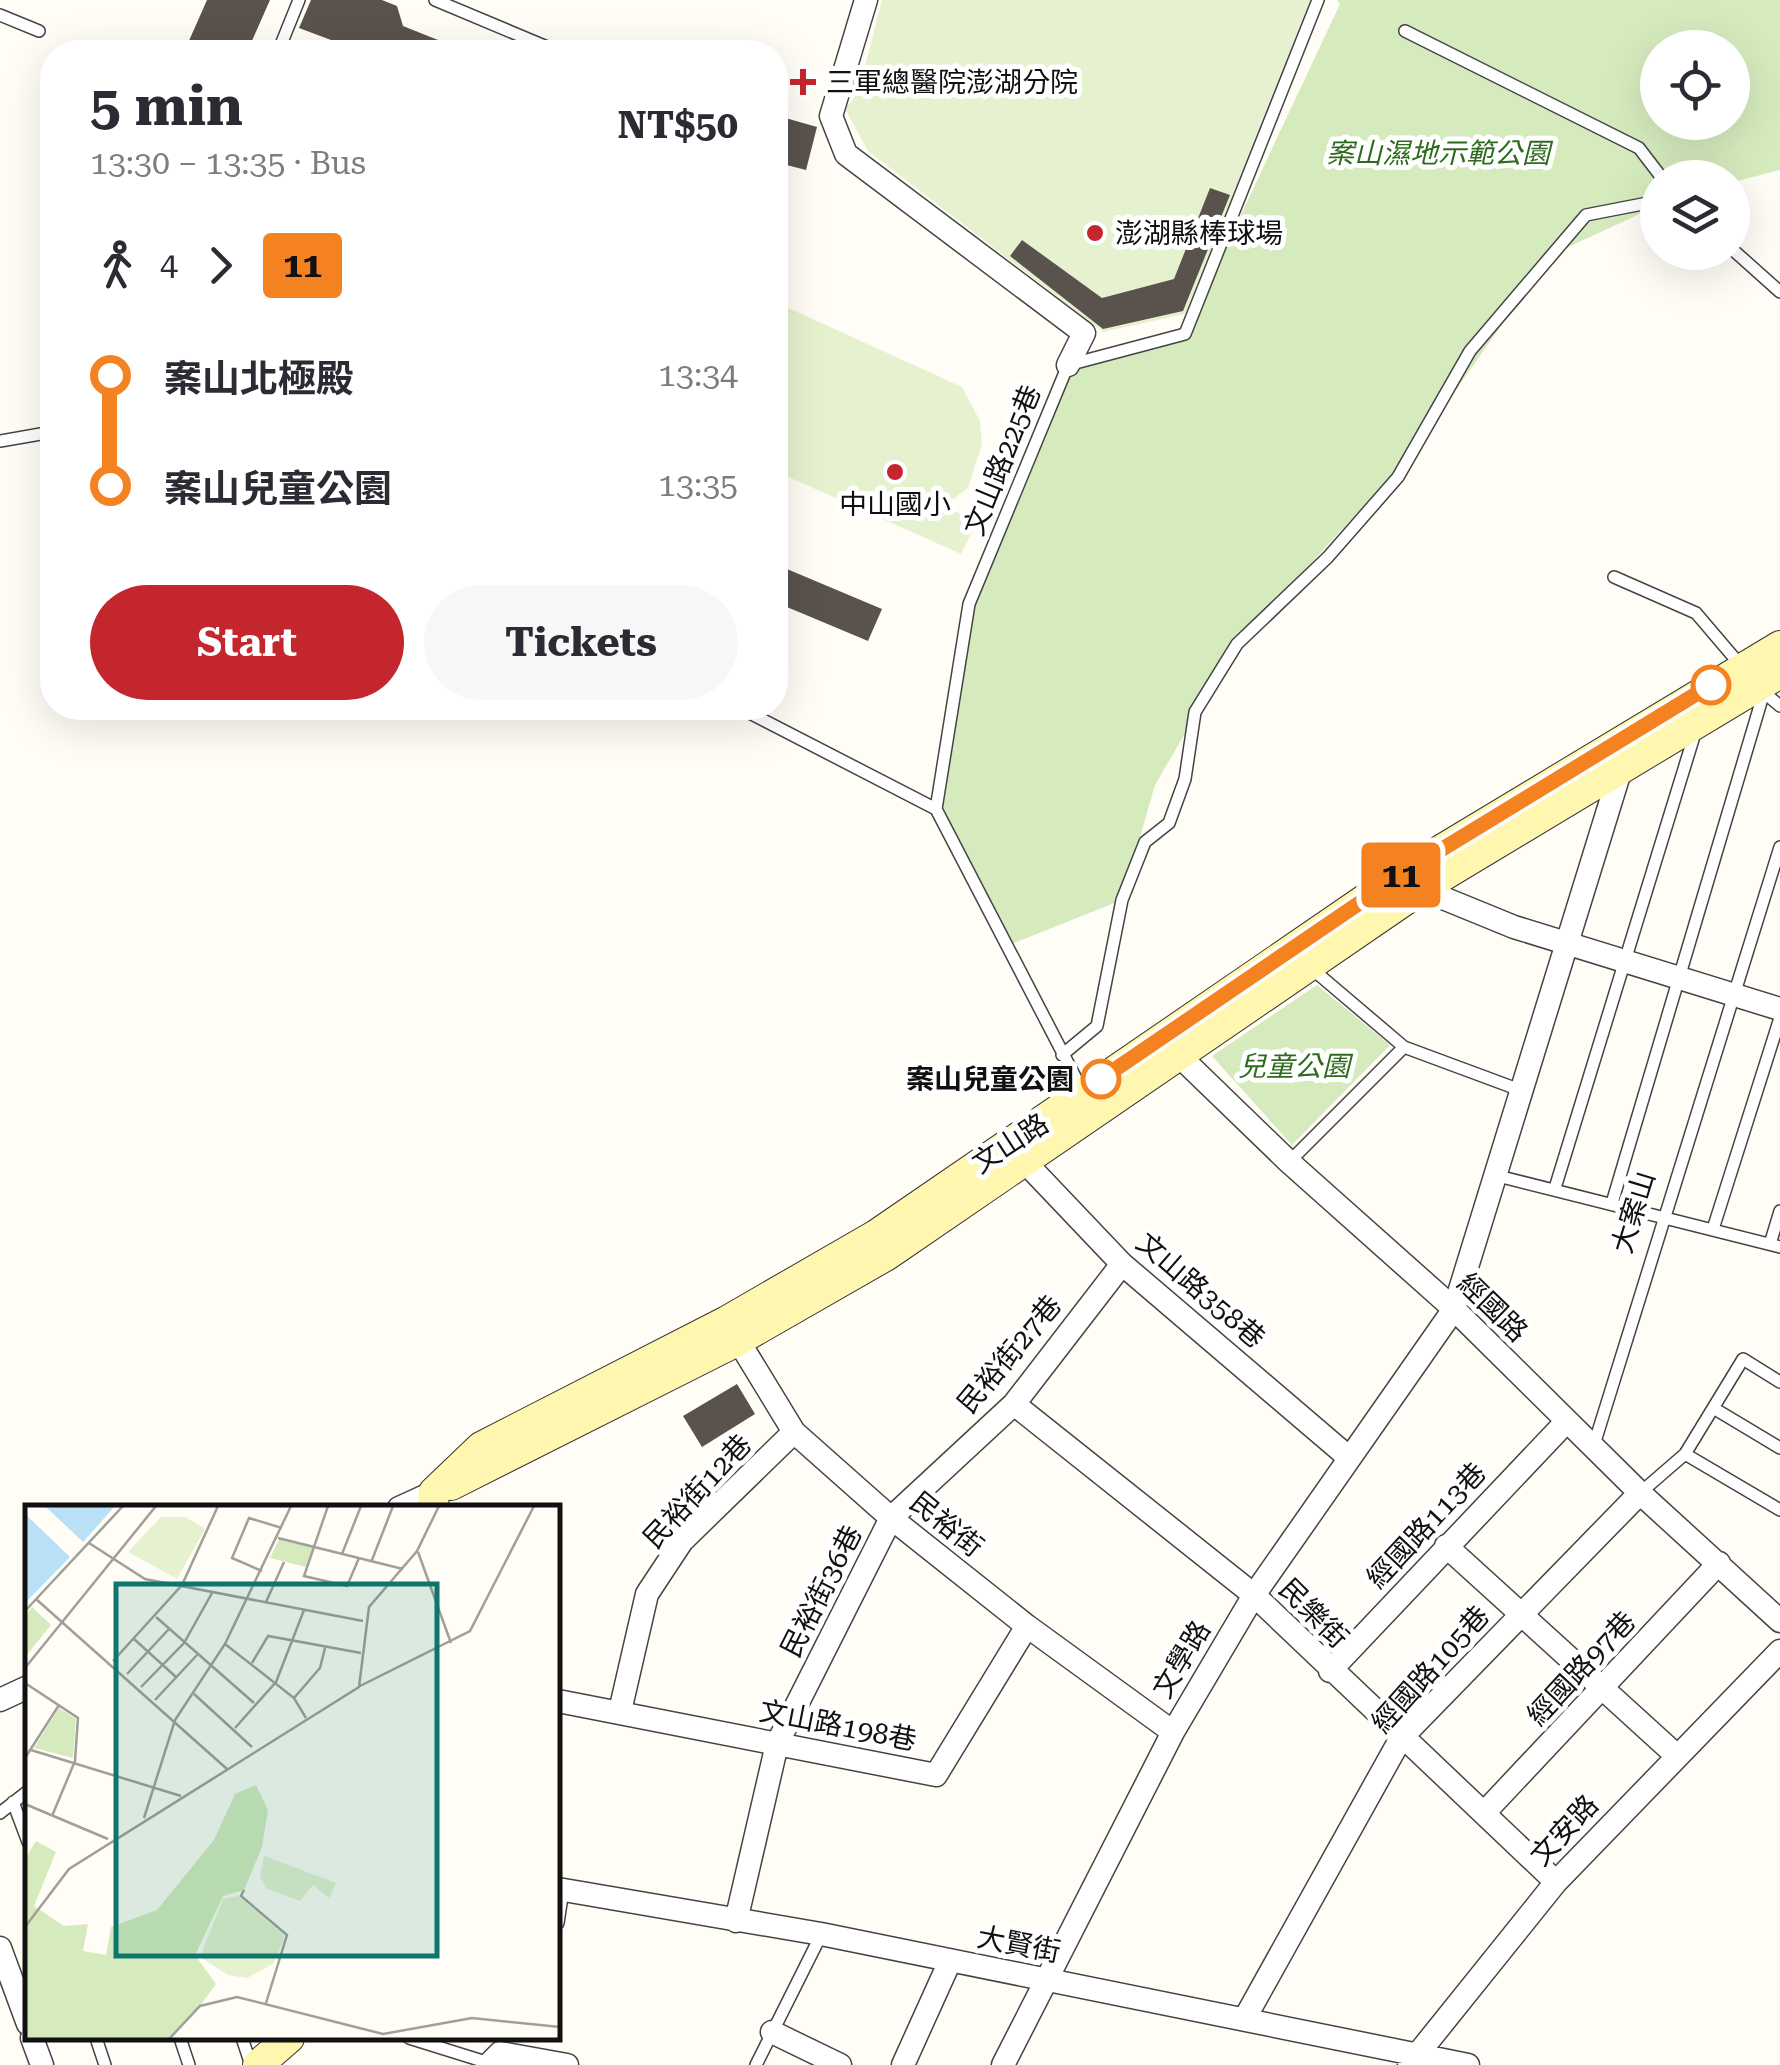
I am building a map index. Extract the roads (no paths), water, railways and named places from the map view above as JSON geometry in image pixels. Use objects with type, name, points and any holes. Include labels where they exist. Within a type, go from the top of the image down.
[{"type":"main road","name":"文山路","points":[[428,1502],[732,1331],[887,1255],[1024,1161],[1169,1047],[1415,879],[1765,685],[1780,646]]},
{"type":"main road","name":"文山路","points":[[732,1331],[1082,1092],[1169,1047],[1308,966],[1415,879],[1765,685]]},
{"type":"main road","points":[[255,2065],[286,2040]]},
{"type":"street","points":[[866,0],[831,116],[846,154],[1084,333],[1068,365]]},
{"type":"street","points":[[1454,1309],[1622,765]]},
{"type":"street","points":[[1415,879],[1514,928],[1780,1010]]},
{"type":"street","name":"經國路","points":[[1169,1047],[1289,1162],[1454,1309],[1640,1493],[1780,1621]]},
{"type":"street","name":"文山路358巷","points":[[1024,1161],[1122,1264],[1347,1456]]},
{"type":"street","name":"民裕街27巷","points":[[892,1518],[1014,1404],[1122,1264]]},
{"type":"street","name":"文學路","points":[[1003,2065],[1172,1732],[1254,1595],[1347,1456],[1454,1309]]},
{"type":"street","name":"民裕街","points":[[732,1331],[794,1432],[892,1518],[1027,1626],[1172,1732]]},
{"type":"street","name":"民樂街","points":[[1014,1404],[1254,1595],[1556,1882]]},
{"type":"street","name":"經國路113巷","points":[[1330,1671],[1566,1422]]},
{"type":"street","name":"民裕街12巷","points":[[620,1711],[647,1594],[682,1542],[794,1432]]},
{"type":"street","name":"經國路105巷","points":[[1245,2018],[1402,1738],[1640,1493]]},
{"type":"street","name":"民裕街36巷","points":[[736,1921],[777,1744],[892,1518]]},
{"type":"street","points":[[1446,1546],[1677,1756]]},
{"type":"street","name":"經國路97巷","points":[[1484,1812],[1605,1689],[1718,1564]]},
{"type":"street","name":"文山路198巷","points":[[560,1701],[936,1775],[1027,1626]]},
{"type":"street","name":"文安路","points":[[1411,2060],[1556,1882],[1780,1651]]},
{"type":"street","points":[[0,1700],[25,1688]]},
{"type":"street","name":"大賢街","points":[[560,1890],[821,1934],[1245,2018],[1411,2060],[1468,2065]]},
{"type":"street","points":[[0,1948],[25,2016]]},
{"type":"street","points":[[903,2065],[950,1961]]},
{"type":"street","points":[[772,2032],[840,2065]]},
{"type":"street","points":[[33,2040],[42,2065]]},
{"type":"street","points":[[488,2064],[500,2053],[530,2046],[566,2065]]},
{"type":"lane","points":[[283,40],[299,0]]},
{"type":"lane","name":"文山路225巷","points":[[936,809],[969,604],[1068,365],[1185,334],[1318,0]]},
{"type":"lane","points":[[442,1],[532,40]]},
{"type":"lane","points":[[0,16],[39,30]]},
{"type":"lane","points":[[1405,30],[1639,148],[1648,160]]},
{"type":"lane","points":[[1062,1054],[1097,1026],[1122,900],[1145,842],[1168,823],[1185,779],[1194,712],[1237,644],[1328,557],[1398,477],[1470,351],[1586,215],[1640,204]]},
{"type":"lane","points":[[1750,265],[1780,292]]},
{"type":"lane","points":[[0,440],[40,434]]},
{"type":"lane","points":[[1612,1203],[1765,685],[1696,613],[1614,577]]},
{"type":"lane","points":[[763,720],[936,809],[1082,1092]]},
{"type":"lane","points":[[1555,1188],[1699,720]]},
{"type":"lane","name":"大案山","points":[[1593,1448],[1780,848]]},
{"type":"lane","points":[[1308,966],[1404,1047],[1520,1090]]},
{"type":"lane","points":[[1713,1229],[1780,1018]]},
{"type":"lane","points":[[1289,1162],[1404,1047]]},
{"type":"lane","points":[[1494,1176],[1775,1245],[1780,1211]]},
{"type":"lane","points":[[1640,1493],[1685,1454],[1743,1360],[1780,1382]]},
{"type":"lane","points":[[1715,1409],[1780,1448]]},
{"type":"lane","points":[[1685,1454],[1780,1510]]},
{"type":"lane","points":[[0,1814],[25,1794]]},
{"type":"lane","points":[[14,1802],[25,1833]]},
{"type":"lane","points":[[756,2065],[821,1934]]},
{"type":"lane","points":[[97,2040],[106,2065]]},
{"type":"lane","points":[[181,2040],[189,2065]]},
{"type":"lane","points":[[243,2040],[255,2065]]},
{"type":"lane","points":[[414,2040],[488,2064]]},
{"type":"place","name":"三軍總醫院澎湖分院","points":[[803,82]]},
{"type":"place","name":"澎湖縣棒球場","points":[[1095,233]]},
{"type":"place","name":"中山國小","points":[[895,472]]},
{"type":"place","name":"案山兒童公園","points":[[1101,1079]]},
{"type":"park label","name":"案山濕地示範公園","points":[[1438,153]]},
{"type":"park label","name":"兒童公園","points":[[1294,1066]]}]
